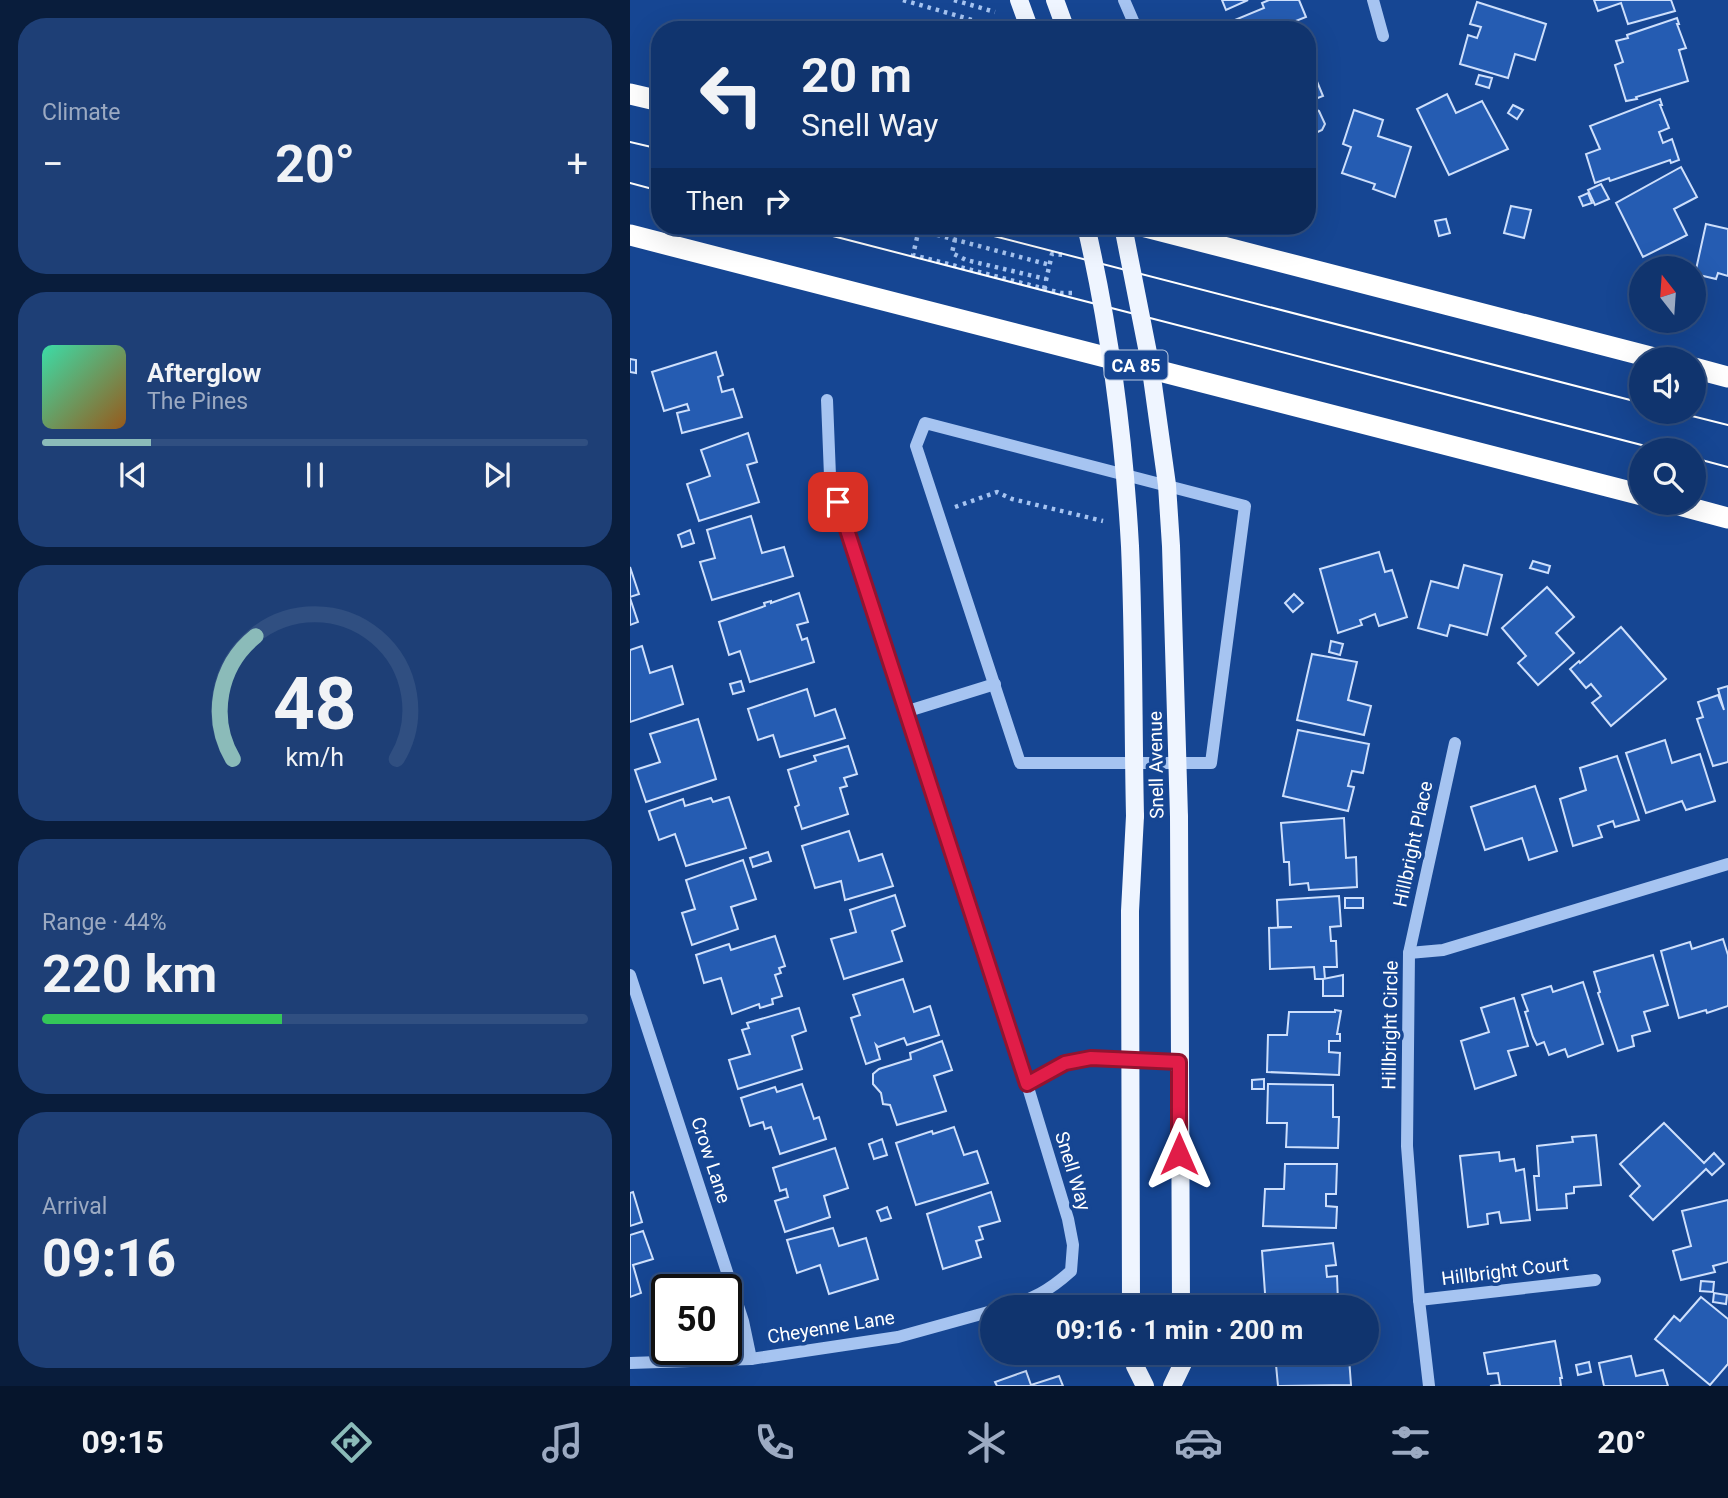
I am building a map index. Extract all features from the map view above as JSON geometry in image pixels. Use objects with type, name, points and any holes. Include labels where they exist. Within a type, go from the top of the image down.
[{"type":"highway","points":[[630,94],[651,100]]},
{"type":"highway","name":"CA 85","points":[[630,235],[1629,492]]},
{"type":"highway","points":[[1177,235],[1629,352]]},
{"type":"highway","points":[[1706,371],[1728,377]]},
{"type":"highway","points":[[1706,512],[1728,518]]},
{"type":"main road","points":[[1019,0],[1027,21]]},
{"type":"main road","points":[[1055,0],[1063,21]]},
{"type":"main road","name":"Snell Avenue","points":[[1088,235],[1118,408],[1130,545],[1135,816],[1130,911],[1132,1295]]},
{"type":"main road","name":"Snell Avenue","points":[[1125,235],[1150,363],[1167,485],[1171,546],[1179,817],[1181,1295]]},
{"type":"main road","points":[[1135,1365],[1145,1386]]},
{"type":"main road","points":[[1172,1386],[1182,1365]]},
{"type":"street","points":[[1124,0],[1133,21]]},
{"type":"street","points":[[1373,0],[1383,36]]},
{"type":"street","name":"Snell Way","points":[[827,400],[830,476],[1027,1084],[1068,1219],[1073,1245],[1071,1271],[1051,1289],[1040,1295]]},
{"type":"street","points":[[925,424],[1245,506],[1211,764],[1020,763],[938,513],[916,446],[925,424]]},
{"type":"street","points":[[905,712],[995,684]]},
{"type":"street","name":"Hillbright Place","points":[[1409,953],[1455,743]]},
{"type":"street","name":"Hillbright Circle","points":[[1429,1386],[1419,1300],[1407,1146],[1409,953],[1443,950],[1728,864]]},
{"type":"street","name":"Crow Lane","points":[[630,975],[743,1321],[751,1359]]},
{"type":"street","points":[[1027,1084],[1065,1063],[1091,1058],[1179,1062]]},
{"type":"street","name":"Hillbright Court","points":[[1419,1300],[1595,1280]]},
{"type":"street","name":"Cheyenne Lane","points":[[630,1363],[751,1359],[898,1337],[980,1314]]},
{"type":"path","points":[[903,0],[976,21]]},
{"type":"path","points":[[954,0],[995,12]]},
{"type":"path","points":[[917,235],[913,255],[1044,289],[1072,293]]},
{"type":"path","points":[[941,235],[1050,265]]},
{"type":"path","points":[[956,239],[952,253],[966,260],[1046,279]]},
{"type":"path","points":[[1044,289],[1052,254],[1064,255]]},
{"type":"path","points":[[938,513],[997,492],[1012,499],[1103,521]]},
{"type":"building","points":[[1222,0],[1248,0],[1226,10]]},
{"type":"building","points":[[1269,0],[1299,0],[1306,17],[1296,21],[1232,21],[1264,8],[1262,3]]},
{"type":"building","points":[[1594,0],[1671,0],[1675,11],[1628,24],[1621,3],[1598,11]]},
{"type":"building","points":[[1477,2],[1546,24],[1535,60],[1515,54],[1508,78],[1460,64],[1468,35],[1477,38],[1481,27],[1470,24]]},
{"type":"building","points":[[1677,18],[1686,48],[1679,50],[1688,81],[1626,101],[1615,65],[1623,62],[1616,41]]},
{"type":"building","points":[[1479,75],[1492,78],[1489,88],[1476,84]]},
{"type":"building","points":[[1316,79],[1323,96],[1316,99]]},
{"type":"building","points":[[1447,94],[1456,113],[1482,101],[1508,149],[1449,175],[1417,109]]},
{"type":"building","points":[[1660,99],[1669,128],[1659,132],[1663,143],[1672,139],[1679,160],[1671,163],[1670,160],[1610,181],[1609,178],[1595,183],[1586,154],[1600,149],[1590,126]]},
{"type":"building","points":[[1513,105],[1523,110],[1517,119],[1508,113]]},
{"type":"building","points":[[1316,110],[1325,124],[1322,130],[1316,133]]},
{"type":"building","points":[[1354,110],[1383,120],[1378,136],[1411,147],[1395,197],[1373,189],[1375,184],[1342,173],[1351,147],[1343,144]]},
{"type":"building","points":[[1681,167],[1697,197],[1674,209],[1687,235],[1645,256],[1642,256],[1616,203]]},
{"type":"building","points":[[1601,184],[1609,199],[1595,205],[1588,190]]},
{"type":"building","points":[[1588,193],[1592,203],[1583,206],[1579,197]]},
{"type":"building","points":[[1511,206],[1531,210],[1524,238],[1504,233]]},
{"type":"building","points":[[1446,219],[1450,233],[1439,236],[1435,221]]},
{"type":"building","points":[[1706,224],[1728,229],[1728,276],[1718,273],[1716,279],[1706,277],[1706,256],[1699,256]]},
{"type":"building","points":[[716,352],[723,375],[718,377],[722,392],[733,389],[742,417],[682,433],[677,413],[689,410],[687,404],[664,411],[652,372]]},
{"type":"building","points":[[630,359],[636,360],[636,373],[630,372]]},
{"type":"building","points":[[748,433],[757,462],[747,465],[759,502],[699,521],[687,484],[710,476],[701,450]]},
{"type":"building","points":[[751,516],[762,553],[784,547],[793,576],[712,600],[700,562],[715,558],[707,530]]},
{"type":"building","points":[[690,530],[694,543],[682,547],[678,535]]},
{"type":"building","points":[[1379,552],[1385,572],[1392,570],[1407,617],[1379,626],[1375,614],[1360,620],[1362,625],[1338,633],[1320,569]]},
{"type":"building","points":[[1533,561],[1550,566],[1548,573],[1530,568]]},
{"type":"building","points":[[1464,565],[1502,575],[1487,635],[1450,625],[1447,636],[1418,628],[1431,581],[1458,588]]},
{"type":"building","points":[[630,567],[639,594],[630,597]]},
{"type":"building","points":[[1547,587],[1574,617],[1556,633],[1574,653],[1538,685],[1518,663],[1526,656],[1502,628]]},
{"type":"building","points":[[799,593],[808,622],[797,625],[802,640],[807,638],[814,662],[750,682],[740,651],[729,655],[719,622],[765,606],[764,603]]},
{"type":"building","points":[[1294,594],[1303,603],[1293,612],[1285,603]]},
{"type":"building","points":[[630,598],[638,622],[630,625]]},
{"type":"building","points":[[1621,627],[1666,679],[1611,726],[1592,703],[1601,696],[1591,684],[1586,688],[1570,669]]},
{"type":"building","points":[[1331,641],[1343,644],[1340,655],[1329,652]]},
{"type":"building","points":[[642,646],[650,673],[672,666],[683,704],[630,722],[630,650]]},
{"type":"building","points":[[1312,654],[1357,662],[1348,700],[1371,706],[1364,735],[1297,720]]},
{"type":"building","points":[[741,681],[744,691],[733,694],[730,684]]},
{"type":"building","points":[[1728,686],[1728,762],[1713,766],[1697,719],[1703,717],[1698,702],[1718,695],[1724,710],[1718,689]]},
{"type":"building","points":[[807,689],[815,716],[835,709],[845,738],[780,757],[773,735],[758,740],[748,709]]},
{"type":"building","points":[[698,719],[716,779],[646,802],[635,770],[660,762],[650,734]]},
{"type":"building","points":[[1298,730],[1369,744],[1363,773],[1352,771],[1348,786],[1354,787],[1348,811],[1283,796]]},
{"type":"building","points":[[1665,740],[1672,763],[1700,754],[1715,801],[1686,810],[1682,801],[1646,813],[1626,753]]},
{"type":"building","points":[[848,746],[857,774],[844,778],[847,786],[840,788],[848,814],[802,829],[795,807],[799,805],[788,770],[816,761],[814,756]]},
{"type":"building","points":[[1617,756],[1639,820],[1615,827],[1613,821],[1598,826],[1602,837],[1573,846],[1560,799],[1586,790],[1580,768]]},
{"type":"building","points":[[1535,786],[1557,851],[1529,860],[1522,838],[1485,850],[1471,807]]},
{"type":"building","points":[[729,797],[746,848],[686,866],[675,834],[659,840],[649,811],[683,799],[685,806],[711,798],[713,802]]},
{"type":"building","points":[[1344,818],[1346,858],[1356,857],[1357,887],[1309,890],[1308,883],[1290,885],[1289,862],[1284,862],[1281,823]]},
{"type":"building","points":[[849,831],[859,861],[882,854],[893,886],[845,900],[841,881],[815,888],[802,846]]},
{"type":"building","points":[[768,852],[771,861],[753,867],[750,858]]},
{"type":"building","points":[[743,860],[756,899],[731,907],[738,929],[692,945],[682,913],[695,909],[686,880]]},
{"type":"building","points":[[895,895],[905,926],[892,931],[902,961],[844,979],[831,939],[856,932],[850,910]]},
{"type":"building","points":[[1339,896],[1341,926],[1330,927],[1331,941],[1336,941],[1337,967],[1324,967],[1325,979],[1315,979],[1314,967],[1270,969],[1269,928],[1292,927],[1278,927],[1277,900]]},
{"type":"building","points":[[1345,898],[1363,898],[1363,908],[1345,908]]},
{"type":"building","points":[[775,936],[785,966],[779,968],[781,973],[775,975],[782,996],[772,999],[773,1004],[760,1008],[759,1004],[732,1014],[721,978],[704,983],[696,955],[729,944],[731,950]]},
{"type":"building","points":[[1723,939],[1728,955],[1728,1006],[1679,1018],[1661,951],[1690,942],[1692,949]]},
{"type":"building","points":[[1653,955],[1668,1005],[1644,1012],[1650,1031],[1632,1036],[1634,1046],[1618,1051],[1598,993],[1600,992],[1594,972]]},
{"type":"building","points":[[1343,975],[1343,996],[1323,996],[1323,979]]},
{"type":"building","points":[[903,979],[914,1012],[930,1006],[939,1035],[907,1045],[904,1038],[878,1047],[876,1045],[880,1059],[866,1064],[851,1018],[860,1015],[853,995]]},
{"type":"building","points":[[1583,982],[1603,1044],[1568,1057],[1565,1049],[1549,1055],[1544,1042],[1537,1045],[1533,1037],[1522,995],[1551,986],[1553,992]]},
{"type":"building","points":[[1514,998],[1528,1046],[1508,1051],[1516,1075],[1475,1089],[1461,1041],[1489,1032],[1481,1008]]},
{"type":"building","points":[[799,1008],[806,1031],[792,1036],[802,1069],[738,1089],[729,1060],[750,1054],[742,1030],[749,1028],[747,1023]]},
{"type":"building","points":[[1341,1011],[1337,1034],[1340,1034],[1340,1041],[1329,1041],[1329,1052],[1340,1053],[1339,1075],[1267,1072],[1268,1035],[1287,1035],[1289,1012]]},
{"type":"building","points":[[942,1041],[952,1070],[934,1076],[946,1111],[897,1125],[890,1105],[883,1104],[881,1093],[873,1084],[873,1074],[879,1069],[911,1059],[910,1053]]},
{"type":"building","points":[[1264,1079],[1264,1089],[1252,1089],[1252,1080]]},
{"type":"building","points":[[802,1084],[814,1119],[819,1117],[826,1139],[780,1154],[771,1127],[765,1129],[763,1122],[750,1126],[741,1098],[775,1087],[777,1092]]},
{"type":"building","points":[[1268,1084],[1333,1085],[1333,1117],[1339,1117],[1338,1148],[1286,1147],[1287,1123],[1267,1123]]},
{"type":"building","points":[[1664,1123],[1704,1163],[1714,1153],[1724,1164],[1712,1175],[1706,1169],[1653,1220],[1630,1196],[1640,1186],[1620,1164]]},
{"type":"building","points":[[954,1127],[964,1155],[977,1151],[988,1183],[916,1205],[896,1143]]},
{"type":"building","points":[[1596,1135],[1601,1185],[1574,1187],[1574,1193],[1566,1194],[1567,1208],[1537,1210],[1534,1176],[1539,1176],[1537,1146],[1573,1142],[1572,1137]]},
{"type":"building","points":[[882,1139],[887,1155],[874,1159],[869,1144]]},
{"type":"building","points":[[835,1148],[848,1188],[824,1196],[830,1217],[785,1232],[775,1201],[788,1197],[786,1189],[780,1191],[773,1168]]},
{"type":"building","points":[[1499,1152],[1500,1161],[1514,1159],[1516,1171],[1524,1169],[1530,1220],[1501,1223],[1499,1212],[1487,1214],[1488,1224],[1468,1227],[1460,1156]]},
{"type":"building","points":[[1285,1164],[1337,1164],[1336,1194],[1326,1194],[1326,1206],[1337,1207],[1336,1228],[1263,1226],[1265,1189],[1284,1189]]},
{"type":"building","points":[[633,1192],[642,1222],[630,1226],[630,1193]]},
{"type":"building","points":[[991,1192],[1000,1221],[979,1227],[983,1239],[976,1241],[981,1257],[943,1269],[927,1214]]},
{"type":"building","points":[[1728,1200],[1728,1262],[1713,1266],[1715,1272],[1681,1280],[1673,1251],[1691,1246],[1682,1211]]},
{"type":"building","points":[[887,1207],[891,1218],[881,1221],[877,1211]]},
{"type":"building","points":[[833,1228],[839,1246],[866,1238],[878,1279],[829,1294],[820,1265],[797,1273],[787,1240]]},
{"type":"building","points":[[643,1231],[653,1259],[633,1265],[641,1293],[630,1297],[630,1235]]},
{"type":"building","points":[[1333,1243],[1336,1265],[1326,1266],[1327,1277],[1337,1276],[1338,1295],[1265,1295],[1262,1251]]},
{"type":"building","points":[[1701,1281],[1714,1282],[1713,1292],[1700,1291]]},
{"type":"building","points":[[1714,1293],[1727,1295],[1726,1304],[1713,1302]]},
{"type":"building","points":[[1701,1297],[1728,1319],[1728,1364],[1710,1385],[1655,1339],[1674,1316],[1680,1321]]},
{"type":"building","points":[[1555,1341],[1561,1386],[1490,1386],[1500,1385],[1498,1373],[1488,1374],[1484,1353]]},
{"type":"building","points":[[1631,1356],[1636,1376],[1663,1370],[1668,1386],[1604,1386],[1599,1363]]},
{"type":"building","points":[[1589,1362],[1591,1372],[1578,1375],[1576,1365]]},
{"type":"building","points":[[1276,1365],[1350,1365],[1351,1385],[1278,1386]]},
{"type":"building","points":[[1026,1371],[1031,1385],[1059,1376],[1063,1386],[997,1386],[995,1382]]},
{"type":"tram line","points":[[630,142],[651,147]]},
{"type":"tram line","points":[[630,183],[651,189]]},
{"type":"tram line","points":[[829,235],[1629,442]]},
{"type":"tram line","points":[[990,235],[1629,400]]},
{"type":"tram line","points":[[1706,420],[1728,425]]},
{"type":"tram line","points":[[1706,461],[1728,467]]},
{"type":"route","points":[[838,502],[1027,1084],[1065,1063],[1091,1058],[1179,1062],[1179,1154]]}]
